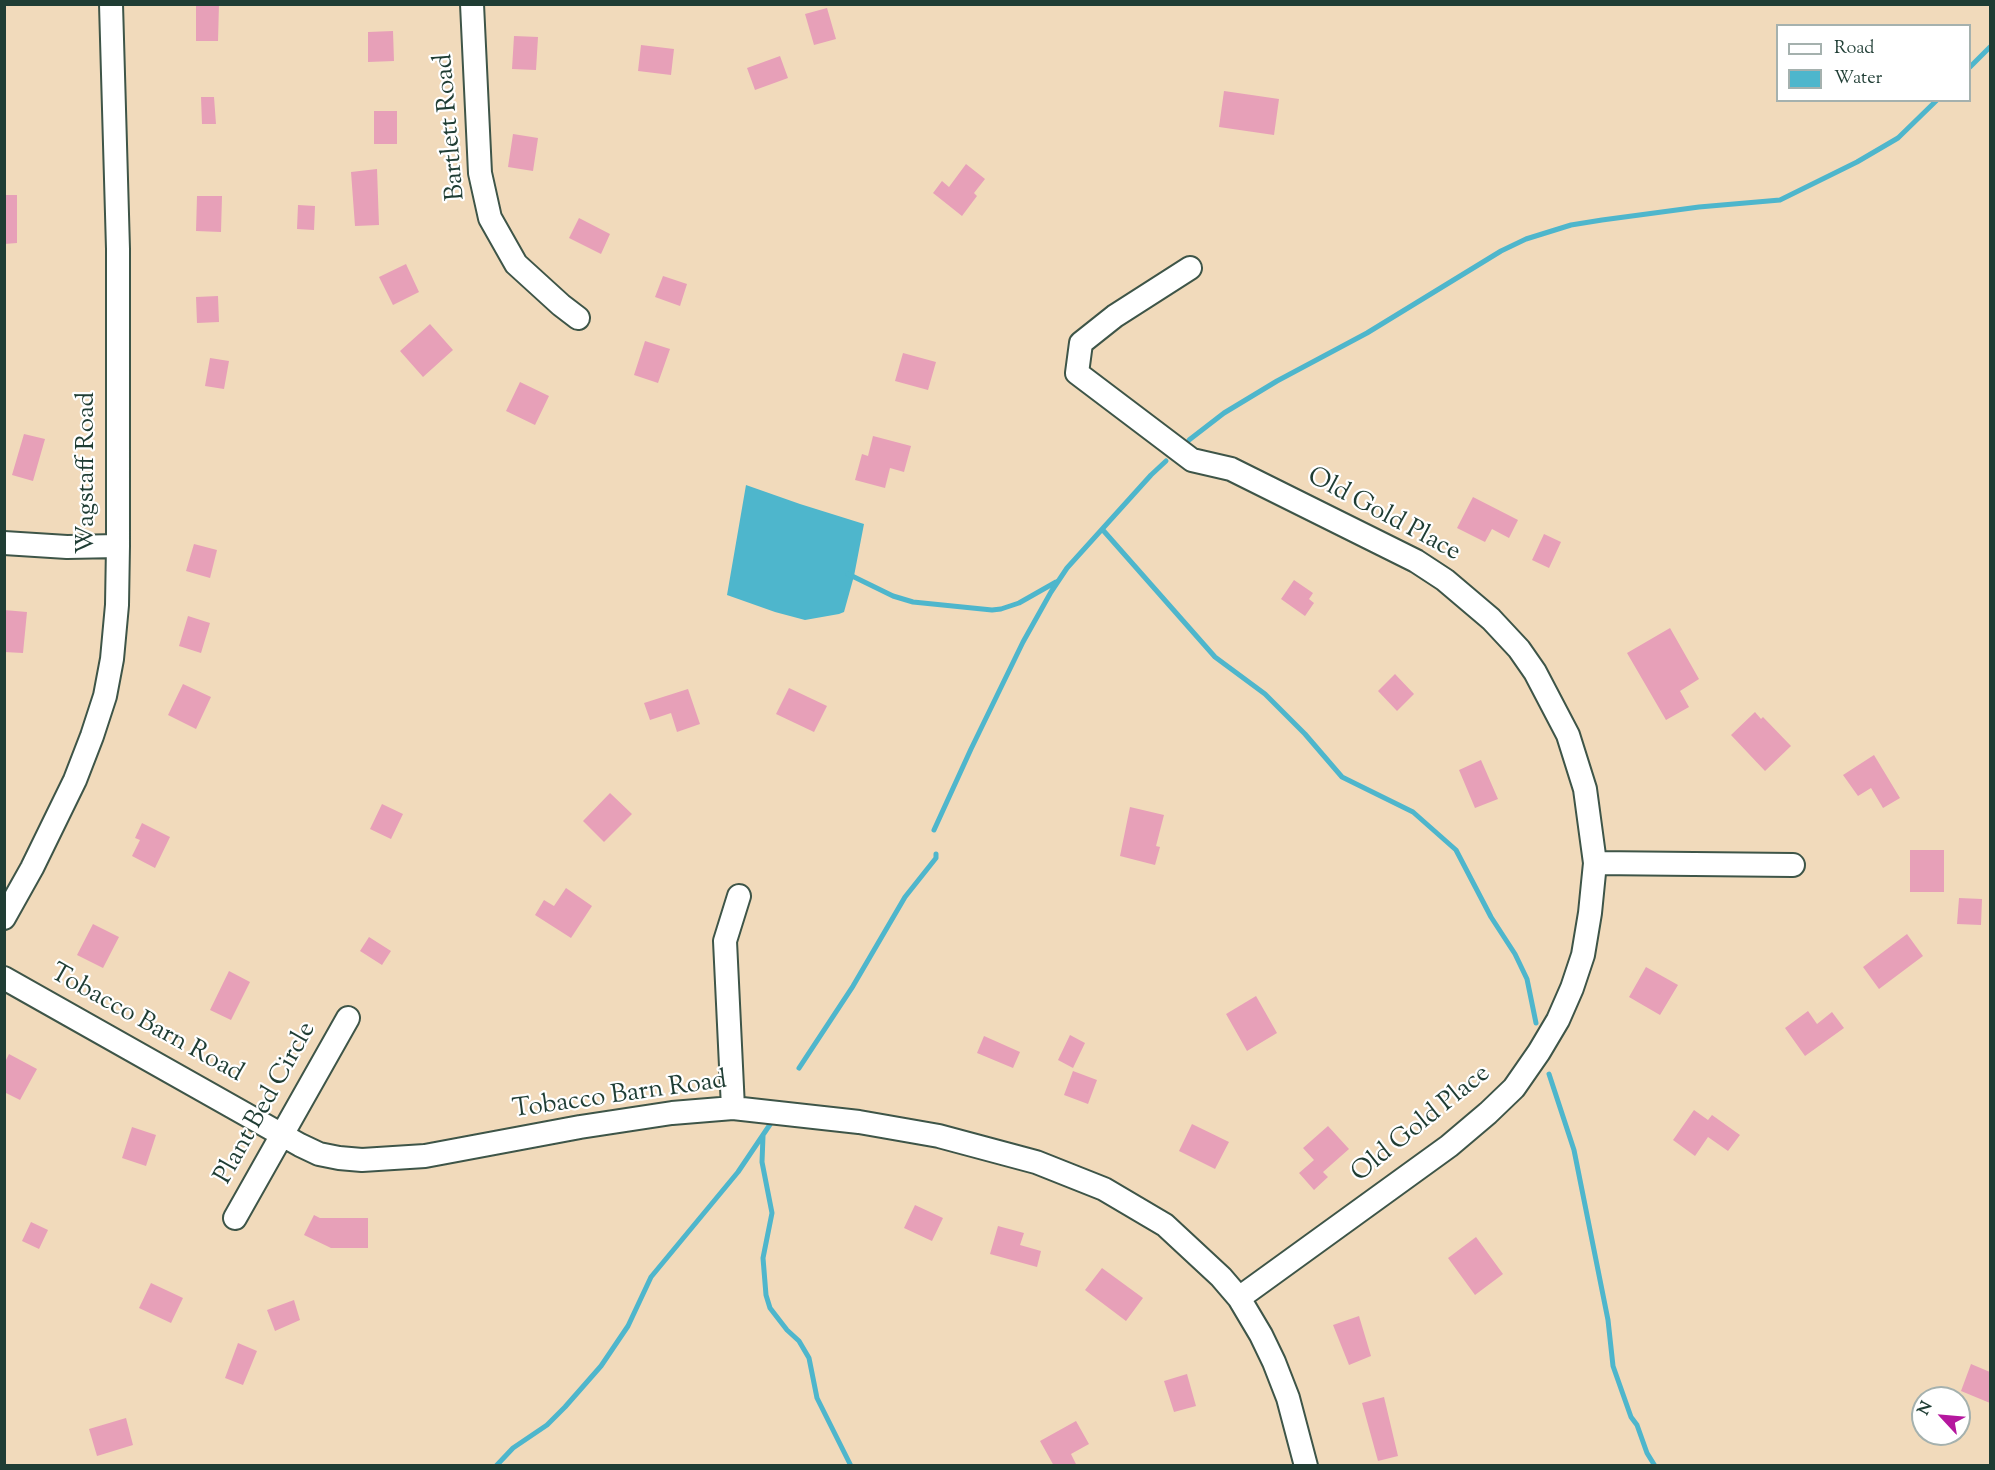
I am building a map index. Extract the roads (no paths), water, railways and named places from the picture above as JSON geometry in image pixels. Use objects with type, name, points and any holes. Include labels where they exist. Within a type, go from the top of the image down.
[{"type":"street","name":"Wagstaff Road","points":[[4,918],[32,868],[75,780],[105,696],[112,659],[117,605],[118,546],[117,237],[111,4]]},
{"type":"street","name":"Bartlett Road","points":[[472,4],[480,173],[490,218],[516,264],[578,318]]},
{"type":"street","name":"Old Gold Place","points":[[1190,267],[1115,316],[1081,343],[1077,373],[1192,460],[1231,469],[1416,561],[1445,580],[1491,619],[1519,649],[1535,672],[1568,735],[1585,789],[1595,863],[1583,955],[1572,988],[1558,1020],[1514,1088],[1449,1146],[1239,1298]]},
{"type":"street","points":[[4,543],[68,547],[118,546]]},
{"type":"street","points":[[1595,863],[1793,865]]},
{"type":"street","points":[[733,1108],[725,941],[739,896]]},
{"type":"street","name":"Tobacco Barn Road","points":[[4,978],[319,1154],[362,1160],[425,1156],[580,1127],[672,1113],[733,1108],[860,1122],[927,1134],[1036,1162],[1104,1189],[1165,1225],[1221,1277],[1239,1298],[1261,1335],[1282,1380],[1306,1466]]},
{"type":"street","name":"Plant Bed Circle","points":[[235,1218],[348,1018]]},
{"type":"water","points":[[746,485],[864,524],[844,612],[805,620],[727,595]]},
{"type":"waterway","points":[[1971,66],[1990,47]]},
{"type":"waterway","points":[[1189,440],[1224,413],[1277,381],[1367,333],[1501,251],[1526,239],[1571,225],[1602,220],[1699,207],[1780,200],[1857,162],[1898,138],[1935,102]]},
{"type":"waterway","points":[[934,830],[1023,642],[1051,592],[1067,568],[1166,461]]},
{"type":"waterway","points":[[1102,529],[1215,657],[1265,694],[1305,734],[1342,777],[1413,812],[1456,850],[1527,979],[1536,1023]]},
{"type":"waterway","points":[[848,574],[893,596],[913,602],[992,610],[1019,603],[1056,582]]},
{"type":"waterway","points":[[799,1068],[853,986],[905,897],[936,858],[936,854]]},
{"type":"waterway","points":[[1549,1074],[1574,1150],[1608,1320],[1613,1366],[1631,1417],[1637,1425],[1647,1453],[1655,1466]]},
{"type":"waterway","points":[[496,1466],[513,1448],[547,1425],[601,1366],[628,1326],[651,1277],[738,1172],[771,1123]]},
{"type":"waterway","points":[[763,1136],[762,1162],[772,1213],[763,1258],[766,1295],[770,1308],[799,1341],[809,1358],[817,1398],[851,1466]]}]
